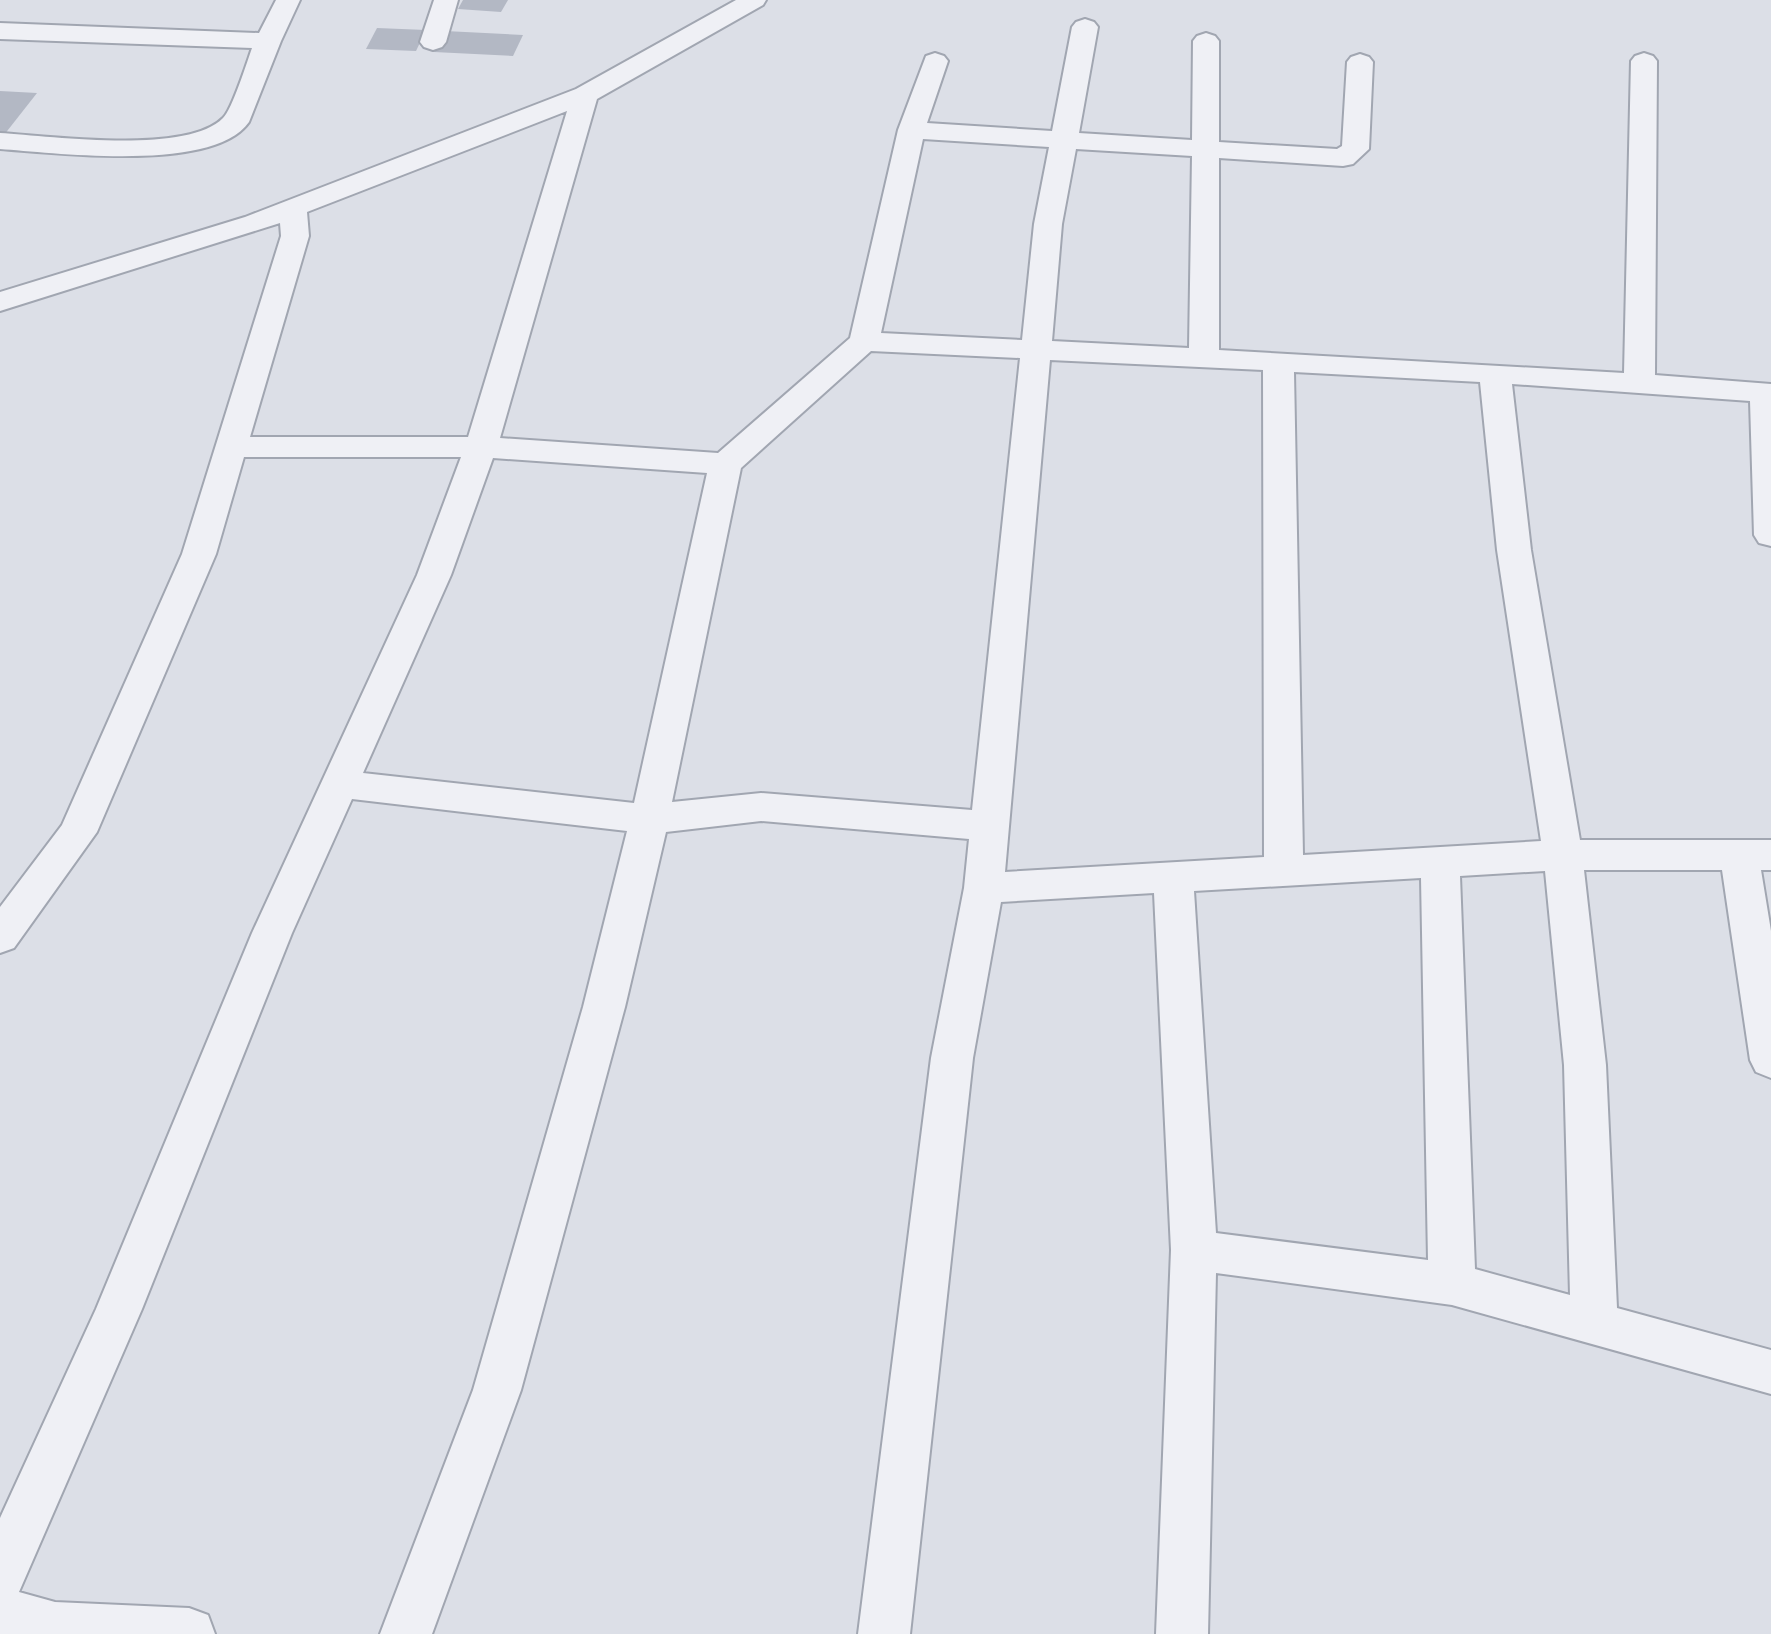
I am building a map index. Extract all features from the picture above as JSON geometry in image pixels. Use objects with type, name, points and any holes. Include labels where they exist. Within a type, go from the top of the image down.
[{"type":"street","points":[[0,141],[142,150],[209,138],[236,122],[268,41],[288,0]]},
{"type":"street","points":[[433,42],[446,0]]},
{"type":"street","points":[[2,311],[255,223],[585,95],[754,0]]},
{"type":"street","points":[[884,1634],[952,1058],[984,888],[1048,224],[1085,27]]},
{"type":"street","points":[[0,31],[268,41]]},
{"type":"street","points":[[1204,357],[1206,41]]},
{"type":"street","points":[[406,1634],[497,1390],[604,1007],[649,819],[725,464],[864,341],[911,130],[935,61]]},
{"type":"street","points":[[1639,383],[1644,61]]},
{"type":"street","points":[[911,130],[1343,158],[1355,149],[1360,62]]},
{"type":"street","points":[[0,1576],[119,1309],[272,933],[434,575],[481,447],[585,95]]},
{"type":"street","points":[[0,937],[78,832],[199,554],[295,236],[293,208]]},
{"type":"street","points":[[864,341],[1495,373],[1768,393],[1771,535]]},
{"type":"street","points":[[1278,361],[1284,869]]},
{"type":"street","points":[[1495,373],[1514,551],[1563,855],[1586,1065],[1594,1322]]},
{"type":"street","points":[[232,447],[481,447],[725,464]]},
{"type":"street","points":[[339,784],[649,819],[761,807],[989,826]]},
{"type":"street","points":[[984,888],[1563,855],[1755,855],[1771,1060]]},
{"type":"street","points":[[1440,861],[1452,1284]]},
{"type":"street","points":[[1173,876],[1194,1250],[1182,1634]]},
{"type":"street","points":[[1194,1250],[1452,1284],[1771,1372]]},
{"type":"street","points":[[0,1613],[53,1631],[189,1634]]},
{"type":"building","points":[[463,0],[508,0],[501,12],[458,9]]},
{"type":"building","points":[[377,28],[426,30],[416,51],[366,49]]},
{"type":"building","points":[[445,31],[523,35],[513,56],[434,52]]},
{"type":"building","points":[[0,91],[37,93],[4,135],[0,135]]}]
